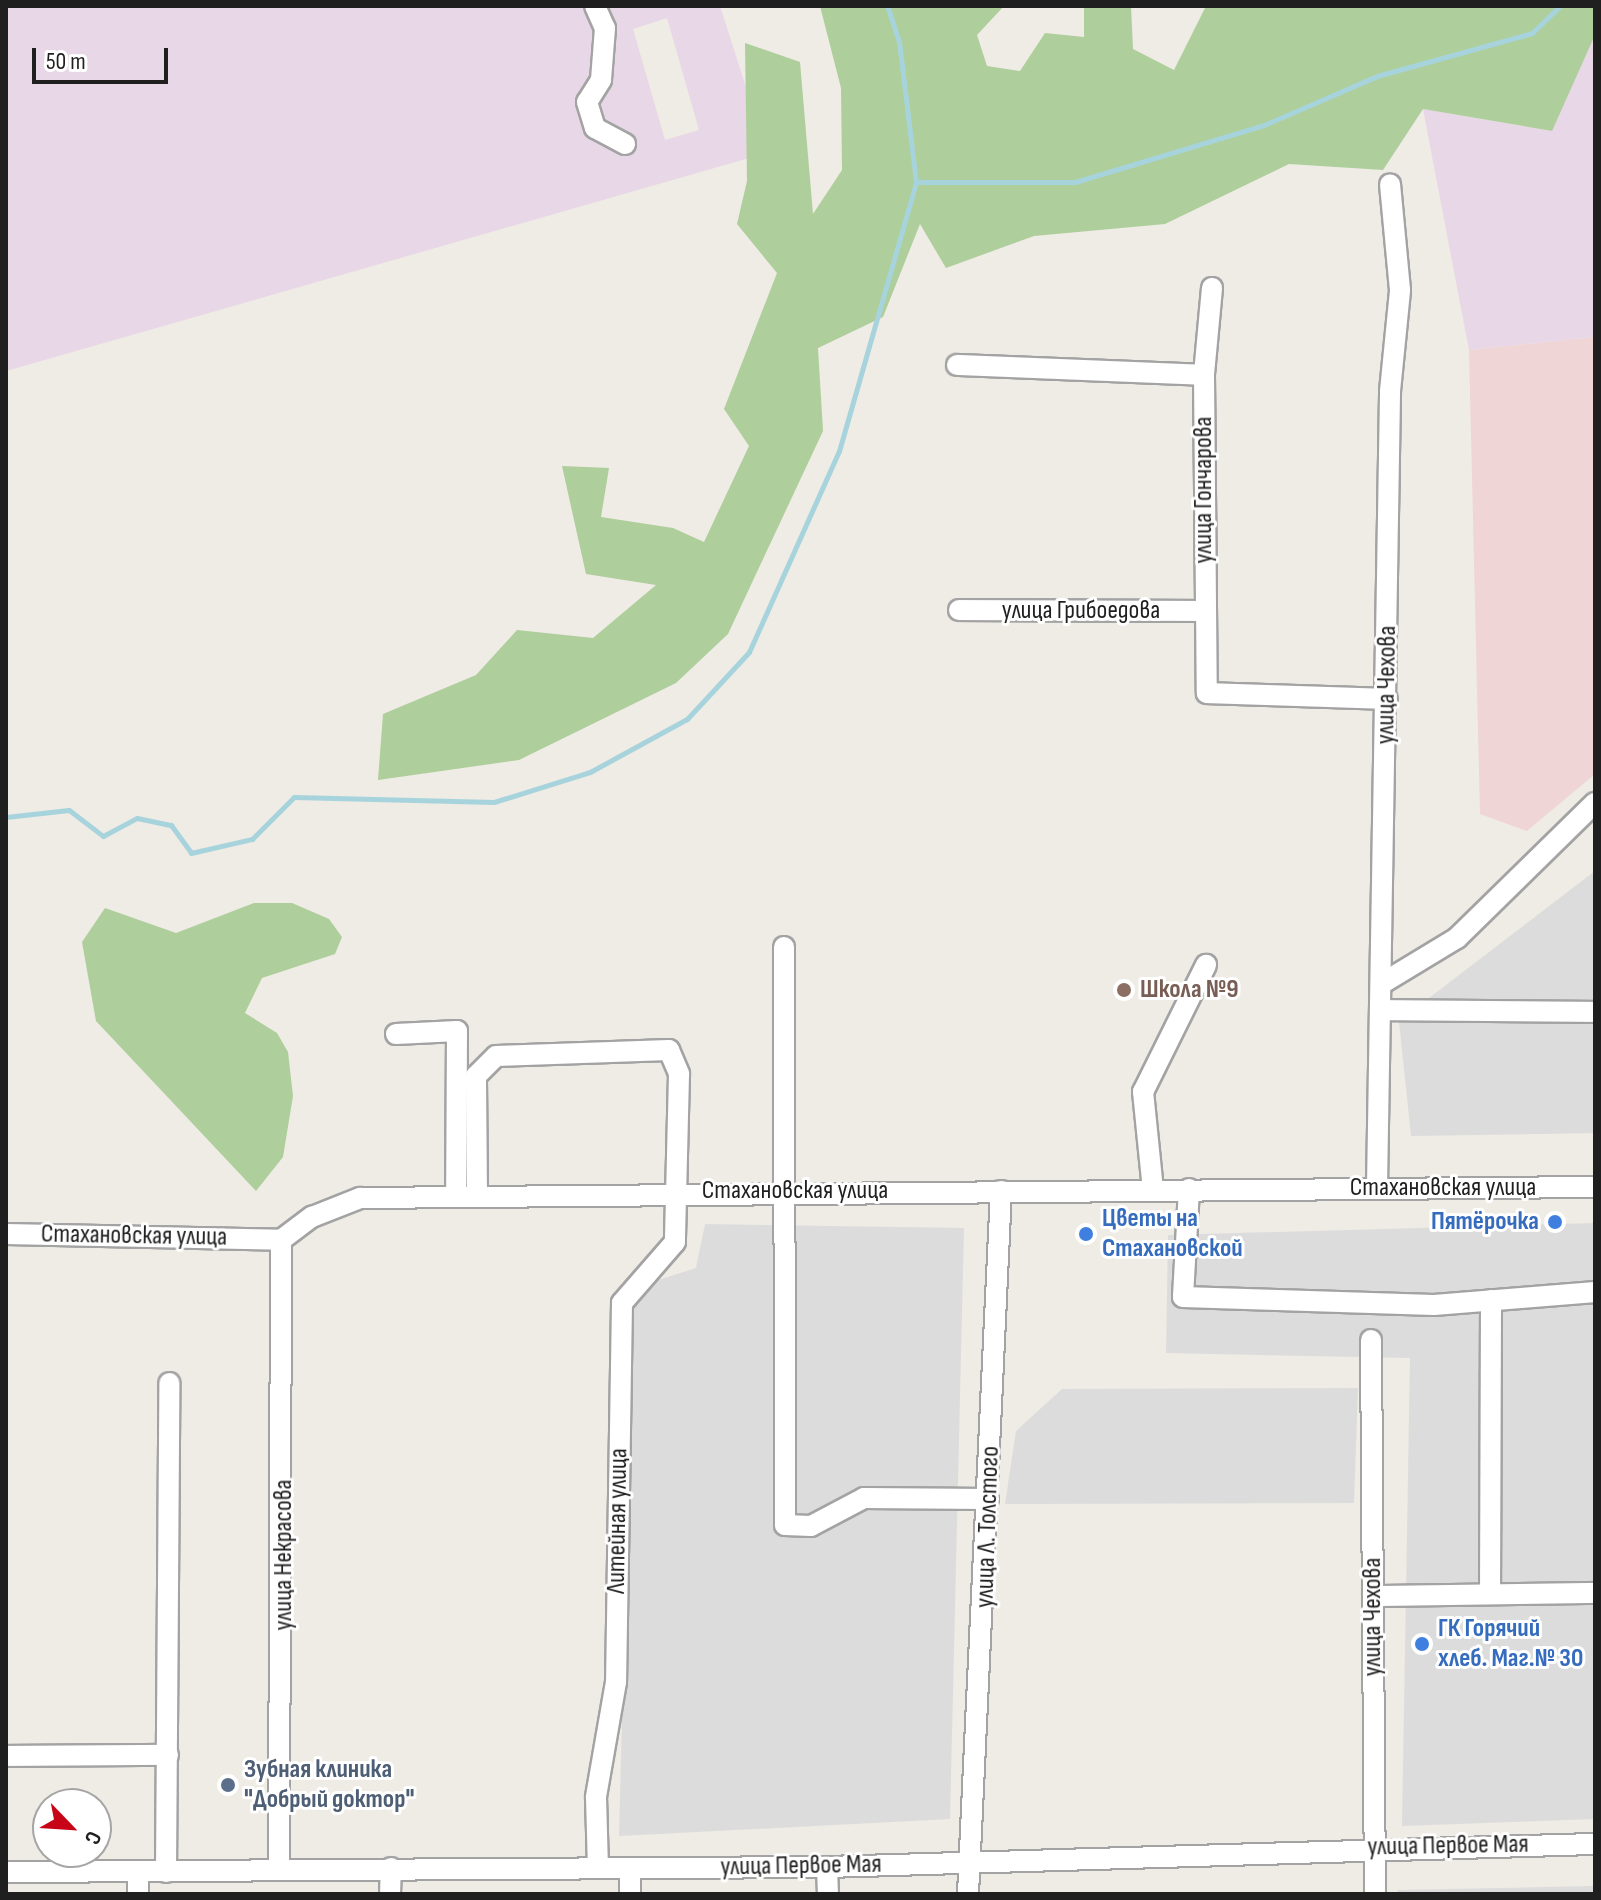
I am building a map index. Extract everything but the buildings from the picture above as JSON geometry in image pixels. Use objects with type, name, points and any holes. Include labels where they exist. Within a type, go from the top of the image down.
[{"type":"street","points":[[595,6],[605,28],[601,80],[587,102],[595,128],[625,144]]},
{"type":"street","name":"улица Чехова","points":[[1377,1187],[1390,391],[1400,290],[1390,184]]},
{"type":"street","name":"улица Гончарова","points":[[1212,288],[1204,375],[1207,693],[1387,699]]},
{"type":"street","points":[[957,365],[1204,375]]},
{"type":"street","name":"улица Грибоедова","points":[[959,610],[1204,611]]},
{"type":"street","points":[[1381,984],[1457,938],[1595,803]]},
{"type":"street","points":[[784,947],[788,1191],[785,1525],[811,1526],[864,1498],[988,1499]]},
{"type":"street","points":[[1153,1190],[1143,1092],[1206,965]]},
{"type":"street","points":[[1380,1010],[1595,1012]]},
{"type":"street","points":[[396,1034],[457,1031],[456,1196]]},
{"type":"street","name":"Литейная улица","points":[[477,1195],[476,1076],[496,1056],[669,1050],[679,1074],[675,1242],[622,1303],[616,1682],[596,1797],[598,1868]]},
{"type":"street","name":"Стахановская улица","points":[[6,1234],[281,1240],[312,1217],[360,1198],[677,1191],[1595,1187]]},
{"type":"street","points":[[1189,1189],[1183,1297],[1491,1300],[1595,1292]]},
{"type":"street","name":"улица Л. Толстого","points":[[968,1894],[974,1863],[1001,1191]]},
{"type":"street","name":"улица Некрасова","points":[[279,1870],[281,1240]]},
{"type":"street","points":[[1490,1594],[1491,1300]]},
{"type":"street","name":"улица Чехова","points":[[1371,1340],[1375,1894]]},
{"type":"street","points":[[166,1872],[169,1383]]},
{"type":"street","points":[[1373,1596],[1595,1593]]},
{"type":"street","points":[[6,1756],[168,1755]]},
{"type":"street","name":"улица Первое Мая","points":[[6,1872],[827,1867],[1374,1847],[1595,1844]]},
{"type":"street","points":[[827,1867],[828,1894]]},
{"type":"street","points":[[390,1894],[391,1868]]},
{"type":"street","points":[[630,1868],[630,1894]]},
{"type":"street","points":[[138,1873],[138,1894]]},
{"type":"shaded area","points":[[6,6],[720,6],[767,153],[6,371]],"holes":[[[667,18],[699,130],[665,140],[633,29]]]},
{"type":"shaded area","points":[[1595,35],[1595,337],[1469,350],[1423,109],[1551,131]]},
{"type":"shaded area","points":[[1595,337],[1595,774],[1527,831],[1480,814],[1469,350]]},
{"type":"shaded area","points":[[1595,871],[1595,1133],[1411,1136],[1399,1021]]},
{"type":"shaded area","points":[[1595,1223],[1595,1819],[1402,1826],[1410,1358],[1166,1353],[1168,1235]]},
{"type":"shaded area","points":[[705,1224],[964,1228],[950,1819],[619,1836],[633,1288],[696,1268]]},
{"type":"shaded area","points":[[1358,1388],[1354,1503],[1005,1504],[1016,1431],[1062,1389]]},
{"type":"shaded area","points":[[1595,1886],[1595,1894],[1398,1894],[1397,1890]]},
{"type":"green space","points":[[820,6],[1004,6],[977,35],[987,66],[1020,71],[1045,33],[1084,37],[1084,6],[1131,6],[1133,49],[1174,70],[1206,6],[1595,6],[1595,35],[1552,131],[1423,109],[1383,170],[1289,164],[1165,224],[1034,236],[946,268],[920,224],[883,317],[818,348],[823,431],[728,634],[676,683],[519,760],[378,780],[383,714],[476,675],[517,630],[593,638],[656,585],[586,574],[562,466],[609,468],[601,517],[673,528],[704,542],[749,446],[724,409],[777,273],[737,224],[747,181],[745,43],[800,62],[813,214],[842,170],[841,88]]},
{"type":"green space","points":[[254,903],[292,903],[329,919],[342,937],[335,954],[262,978],[245,1013],[277,1033],[288,1052],[293,1096],[283,1157],[256,1191],[96,1021],[82,942],[105,908],[176,933]]},
{"type":"waterway","points":[[6,817],[69,810],[103,836],[137,818],[171,825],[191,853],[252,839],[294,797],[494,802],[590,772],[687,719],[749,652],[839,451],[916,182],[899,42],[887,6]]},
{"type":"waterway","points":[[916,182],[1075,182],[1264,125],[1377,76],[1532,33],[1560,6]]},
{"type":"place","name":"Школа №9","points":[[1124,990]]},
{"type":"place","name":"Пятёрочка","points":[[1555,1222]]},
{"type":"place","name":"Цветы на Стахановской","points":[[1086,1234]]},
{"type":"place","name":"ГК Горячий хлеб. Маг.№ 30","points":[[1422,1644]]},
{"type":"place","name":"Зубная клиника \"Добрый доктор\"","points":[[228,1785]]}]
